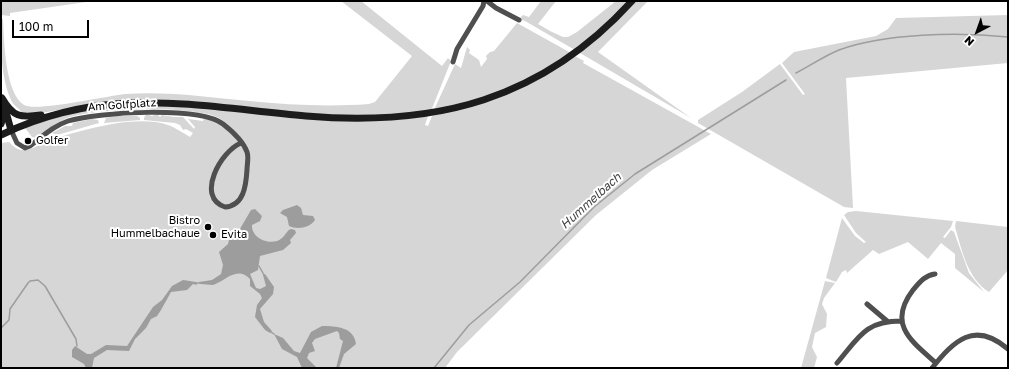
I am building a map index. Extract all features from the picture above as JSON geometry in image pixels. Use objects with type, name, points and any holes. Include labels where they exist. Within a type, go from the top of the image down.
[{"type":"main road","points":[[2,96],[10,110],[21,116],[53,114],[97,105],[140,102],[191,104],[345,118],[391,118],[435,113],[491,98],[535,78],[585,45],[605,29],[632,1]]},
{"type":"main road","points":[[1,124],[3,118],[2,96]]},
{"type":"main road","points":[[2,96],[11,130]]},
{"type":"main road","points":[[1,135],[53,114]]},
{"type":"street","points":[[453,62],[457,49],[483,6],[484,1]]},
{"type":"street","points":[[487,1],[496,8],[518,20]]},
{"type":"street","name":"Am Golfplatz","points":[[11,130],[17,143],[25,148],[56,127],[72,120],[108,115],[174,113],[216,120],[232,132],[241,144],[248,156],[245,189],[235,203],[225,207],[216,203],[213,198],[212,182],[216,169],[224,157],[234,146],[241,144]]},
{"type":"street","points":[[935,274],[925,277],[908,297],[902,310],[901,321],[910,340],[936,363]]},
{"type":"street","points":[[867,304],[887,321]]},
{"type":"street","points":[[836,362],[869,327],[887,321],[901,321]]},
{"type":"street","points":[[932,368],[953,344],[970,336],[986,338],[998,342],[1008,349]]},
{"type":"shaded area","points":[[1,1],[93,1],[10,13],[10,16],[1,15]]},
{"type":"shaded area","points":[[341,1],[361,1],[442,66],[448,58],[451,61],[431,111],[383,116],[339,115],[201,102],[131,99],[26,115],[23,114],[12,102],[7,90],[2,60],[1,19],[3,19],[7,66],[13,90],[18,99],[24,105],[31,107],[42,107],[125,94],[141,93],[187,95],[294,104],[369,104],[375,102],[412,56]]},
{"type":"shaded area","points":[[541,1],[556,1],[538,24],[563,37],[568,37],[577,32],[616,1],[629,1],[614,17],[575,50],[519,19],[523,15],[529,17]]},
{"type":"shaded area","points":[[636,1],[648,1],[598,52],[691,118],[580,53],[610,28]]},
{"type":"shaded area","points":[[1008,15],[1008,63],[846,78],[853,208],[844,207],[698,123],[698,120],[742,92],[780,64],[803,95],[805,94],[782,63],[794,52],[876,36],[888,29],[896,18]]},
{"type":"shaded area","points":[[517,23],[571,53],[527,79],[490,95],[434,110],[455,64],[461,68],[467,47],[470,50],[469,53],[479,60],[481,67],[487,59],[486,56],[490,52],[494,51]]},
{"type":"shaded area","points":[[575,56],[584,61],[583,63],[711,134],[652,170],[596,215],[457,352],[445,368],[1,368],[1,143],[9,142],[17,149],[25,150],[50,140],[93,128],[125,122],[140,121],[168,125],[190,137],[193,133],[186,129],[183,130],[180,125],[175,123],[144,120],[146,114],[152,116],[157,114],[160,117],[162,115],[183,117],[194,129],[195,127],[188,119],[203,121],[204,118],[219,123],[222,120],[211,115],[193,112],[146,109],[99,112],[67,118],[51,127],[37,138],[32,137],[25,128],[51,118],[87,109],[144,105],[201,108],[315,119],[372,121],[428,116],[425,125],[428,126],[432,116],[472,106],[496,98]]},
{"type":"shaded area","points":[[115,116],[137,116],[140,120],[104,123],[106,118]]},
{"type":"shaded area","points":[[92,119],[98,120],[99,123],[57,135],[52,133],[65,126],[72,126],[73,123]]},
{"type":"shaded area","points":[[297,205],[301,208],[303,215],[313,216],[315,220],[313,223],[303,228],[289,226],[287,217],[280,213],[283,210]]},
{"type":"shaded area","points":[[255,209],[262,216],[260,221],[252,225],[258,238],[268,242],[273,242],[278,241],[291,229],[295,230],[296,233],[290,240],[291,243],[283,250],[260,256],[258,270],[250,274],[256,288],[260,289],[266,286],[263,275],[265,274],[274,287],[273,294],[260,309],[264,322],[272,331],[270,333],[265,330],[255,317],[257,305],[262,298],[260,294],[250,286],[250,279],[245,275],[235,274],[213,285],[200,284],[199,282],[212,280],[221,274],[223,265],[219,252],[228,244],[230,236],[237,234],[251,210]]},
{"type":"shaded area","points":[[856,211],[953,221],[951,227],[943,237],[945,238],[951,230],[954,232],[969,273],[984,292],[955,268],[955,254],[941,243],[928,259],[908,242],[879,254],[873,250],[847,273],[846,270],[842,272],[836,282],[826,278],[842,218],[855,236],[864,243],[866,242],[856,233],[844,215],[848,212]]},
{"type":"shaded area","points":[[956,221],[1008,227],[1008,270],[989,292],[975,279],[966,263],[955,227]]},
{"type":"shaded area","points":[[183,280],[196,282],[197,285],[193,284],[187,290],[171,292],[157,316],[151,319],[146,328],[135,339],[129,351],[107,350],[94,358],[92,368],[86,368],[84,364],[72,357],[72,350],[75,346],[87,354],[91,354],[106,345],[127,346],[153,307],[162,300],[172,286]]},
{"type":"shaded area","points":[[825,281],[835,283],[824,298],[822,304],[827,314],[826,327],[815,333],[812,347],[817,357],[814,368],[801,368]]},
{"type":"shaded area","points":[[322,326],[333,326],[344,329],[355,338],[356,344],[344,354],[339,368],[336,368],[343,341],[340,339],[337,331],[315,339],[312,343],[315,351],[309,353],[307,358],[316,367],[320,368],[302,368],[297,357],[282,349],[274,334],[283,338],[294,351],[300,353],[311,332]]},
{"type":"waterway","name":"Hummelbach","points":[[796,73],[839,50],[857,44],[878,40],[945,34],[1008,37]]},
{"type":"waterway","name":"Hummelbach","points":[[434,368],[469,325],[520,282],[594,207],[635,174],[786,80]]},
{"type":"waterway","points":[[259,266],[264,275]]},
{"type":"waterway","points":[[1,328],[9,320],[10,309],[28,283],[30,281],[38,280],[45,286],[76,339],[77,346]]},
{"type":"place","name":"Golfer","points":[[28,141]]},
{"type":"place","name":"Bistro Hummelbachaue","points":[[208,227]]},
{"type":"place","name":"Evita","points":[[213,235]]}]
